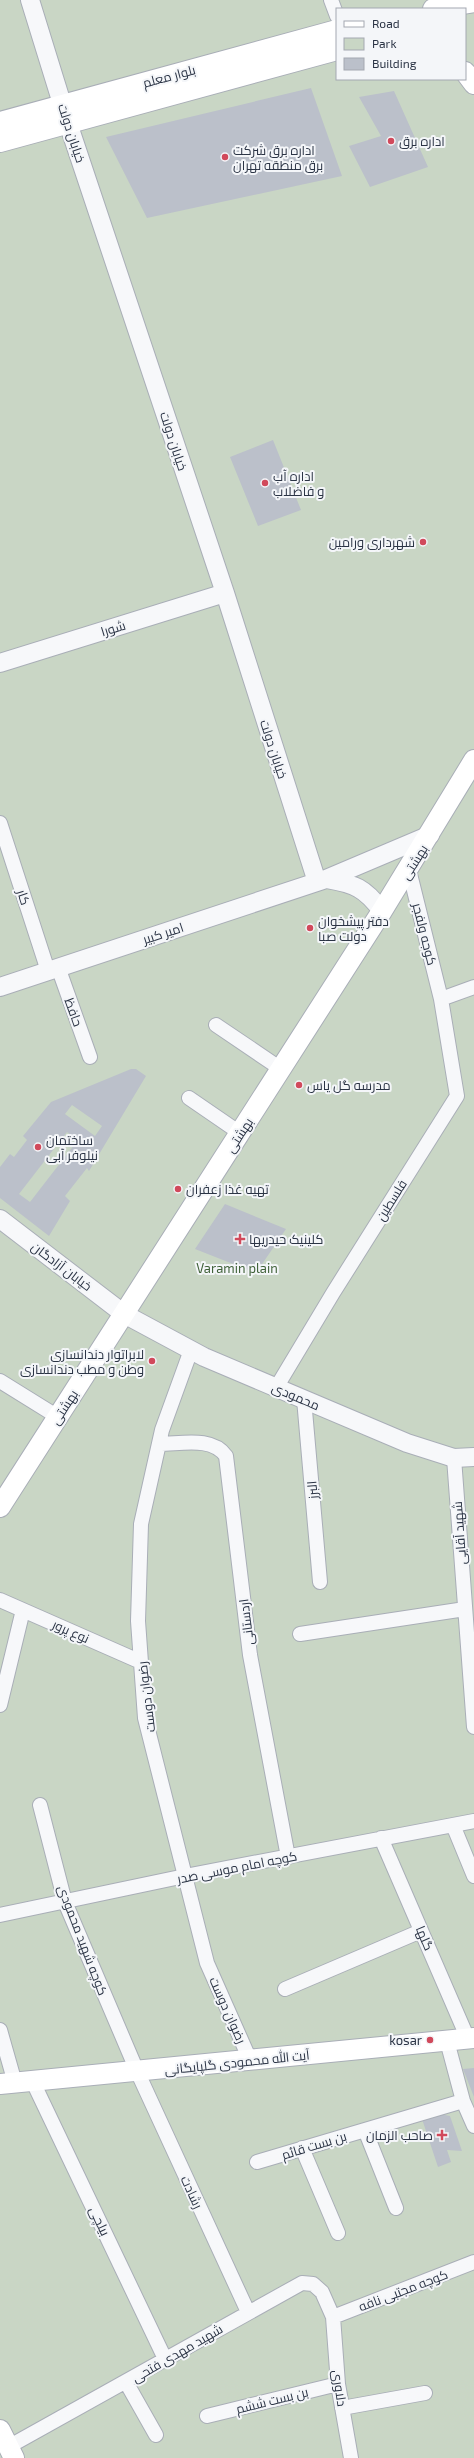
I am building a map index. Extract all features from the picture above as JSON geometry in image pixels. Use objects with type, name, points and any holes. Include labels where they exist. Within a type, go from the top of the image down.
[{"type":"main road","points":[[439,5],[474,2]]},
{"type":"main road","name":"بلوار معلم","points":[[0,142],[65,114],[336,30]]},
{"type":"main road","name":"بلوار معلم","points":[[0,122],[65,114],[336,50]]},
{"type":"main road","points":[[466,73],[474,84]]},
{"type":"main road","name":"بهشتی","points":[[0,1507],[409,870],[474,760]]},
{"type":"main road","name":"آیت الله محمودی گلپایگانی","points":[[16,2083],[471,2039]]},
{"type":"street","name":"خیابان دولت","points":[[30,0],[65,114],[322,881]]},
{"type":"street","points":[[331,0],[336,13]]},
{"type":"street","name":"شورا","points":[[0,663],[225,594]]},
{"type":"street","name":"کار","points":[[0,823],[53,969]]},
{"type":"street","name":"امیر کبیر","points":[[0,987],[322,881],[430,835]]},
{"type":"street","name":"کوجه ولفجر","points":[[409,870],[441,999]]},
{"type":"street","points":[[322,881],[349,883],[363,890],[369,894],[382,911]]},
{"type":"street","name":"حافظ","points":[[53,969],[90,1057]]},
{"type":"street","points":[[441,999],[474,987]]},
{"type":"street","name":"فلسطین","points":[[276,1388],[333,1293],[457,1096],[441,999]]},
{"type":"street","points":[[216,1025],[281,1069]]},
{"type":"street","points":[[189,1098],[240,1133]]},
{"type":"street","name":"خیابان آزادگان","points":[[0,1219],[124,1314]]},
{"type":"street","name":"محمودی","points":[[124,1314],[190,1350],[407,1443],[454,1458],[474,1457]]},
{"type":"street","name":"رضوان دوست","points":[[190,1350],[159,1444],[141,1524],[138,1621],[145,1718],[207,1963],[250,2060]]},
{"type":"street","points":[[0,1381],[58,1417]]},
{"type":"street","name":"البرز","points":[[304,1399],[320,1582]]},
{"type":"street","name":"اردستانی","points":[[159,1444],[209,1443],[219,1447],[226,1456],[250,1656],[288,1857]]},
{"type":"street","name":"شهید آقایی","points":[[454,1458],[465,1609],[471,1648],[474,1727]]},
{"type":"street","name":"نوع پرور","points":[[0,1600],[141,1662]]},
{"type":"street","points":[[300,1634],[465,1609]]},
{"type":"street","points":[[0,1705],[23,1610]]},
{"type":"street","name":"کوچه شهید محمودی","points":[[40,1805],[65,1902],[137,2071]]},
{"type":"street","name":"کوچه امام موسی صدر","points":[[0,1915],[185,1876],[474,1821]]},
{"type":"street","points":[[453,1825],[474,1876]]},
{"type":"street","name":"گلها","points":[[381,1838],[471,2039]]},
{"type":"street","points":[[285,1989],[422,1931]]},
{"type":"street","name":"بیلچی","points":[[0,2030],[16,2083],[166,2361]]},
{"type":"street","points":[[447,2041],[463,2100],[474,2126]]},
{"type":"street","name":"رشادت","points":[[137,2071],[248,2312]]},
{"type":"street","name":"بن بست قائم","points":[[257,2162],[463,2100]]},
{"type":"street","points":[[365,2130],[396,2208]]},
{"type":"street","points":[[302,2148],[338,2233]]},
{"type":"street","name":"کوچه مجتبی نافه","points":[[333,2317],[474,2262]]},
{"type":"street","name":"شهید مهدی فتحی","points":[[7,2445],[166,2361],[248,2312],[302,2283],[313,2284],[322,2292],[333,2317]]},
{"type":"street","name":"دلاوری","points":[[333,2317],[338,2384],[351,2458]]},
{"type":"street","points":[[126,2382],[156,2435]]},
{"type":"street","name":"بن بست ششم","points":[[207,2416],[338,2384]]},
{"type":"street","points":[[342,2408],[425,2393]]},
{"type":"green space","name":"Varamin plain","points":[[0,0],[474,0],[474,2458],[0,2458]]},
{"type":"building","name":"اداره برق شرکت برق منطقه تهران","points":[[311,88],[342,176],[147,218],[106,137]]},
{"type":"building","name":"اداره برق","points":[[394,91],[428,167],[370,187],[349,146],[381,136],[359,97]]},
{"type":"building","name":"اداره آب و فاضلاب","points":[[273,440],[301,510],[258,526],[230,457]]},
{"type":"building","name":"ساختمان نیلوفر آبی","points":[[131,1069],[136,1069],[146,1076],[89,1171],[87,1168],[65,1196],[70,1201],[49,1236],[0,1198],[0,1167],[10,1154],[14,1157],[27,1140],[23,1136],[51,1102]],"holes":[[[72,1105],[102,1126],[95,1136],[65,1114]],[[67,1132],[78,1140],[30,1202],[19,1194]]]},
{"type":"building","name":"کلینیک حیدریها","points":[[225,1204],[286,1229],[256,1273],[195,1249]]},
{"type":"building","points":[[474,2068],[474,2097],[463,2069]]},
{"type":"building","name":"صاحب الزمان","points":[[440,2114],[450,2116],[462,2151],[447,2150],[451,2162],[438,2167],[422,2119]]},
{"type":"place","name":"اداره برق","points":[[391,141]]},
{"type":"place","name":"اداره برق شرکت برق منطقه تهران","points":[[225,157]]},
{"type":"place","name":"اداره آب و فاضلاب","points":[[265,483]]},
{"type":"place","name":"شهرداری ورامین","points":[[423,542]]},
{"type":"place","name":"دفتر پیشخوان دولت صبا","points":[[310,928]]},
{"type":"place","name":"مدرسه گل یاس","points":[[299,1085]]},
{"type":"place","name":"ساختمان نیلوفر آبی","points":[[38,1147]]},
{"type":"place","name":"تهیه غذا زعفران","points":[[178,1189]]},
{"type":"place","name":"کلینیک حیدریها","points":[[240,1239]]},
{"type":"place","name":"لابراتوار دندانسازی وطن و مطب دندانسازی","points":[[152,1361]]},
{"type":"place","name":"kosar","points":[[430,2040]]},
{"type":"place","name":"صاحب الزمان","points":[[442,2135]]}]
